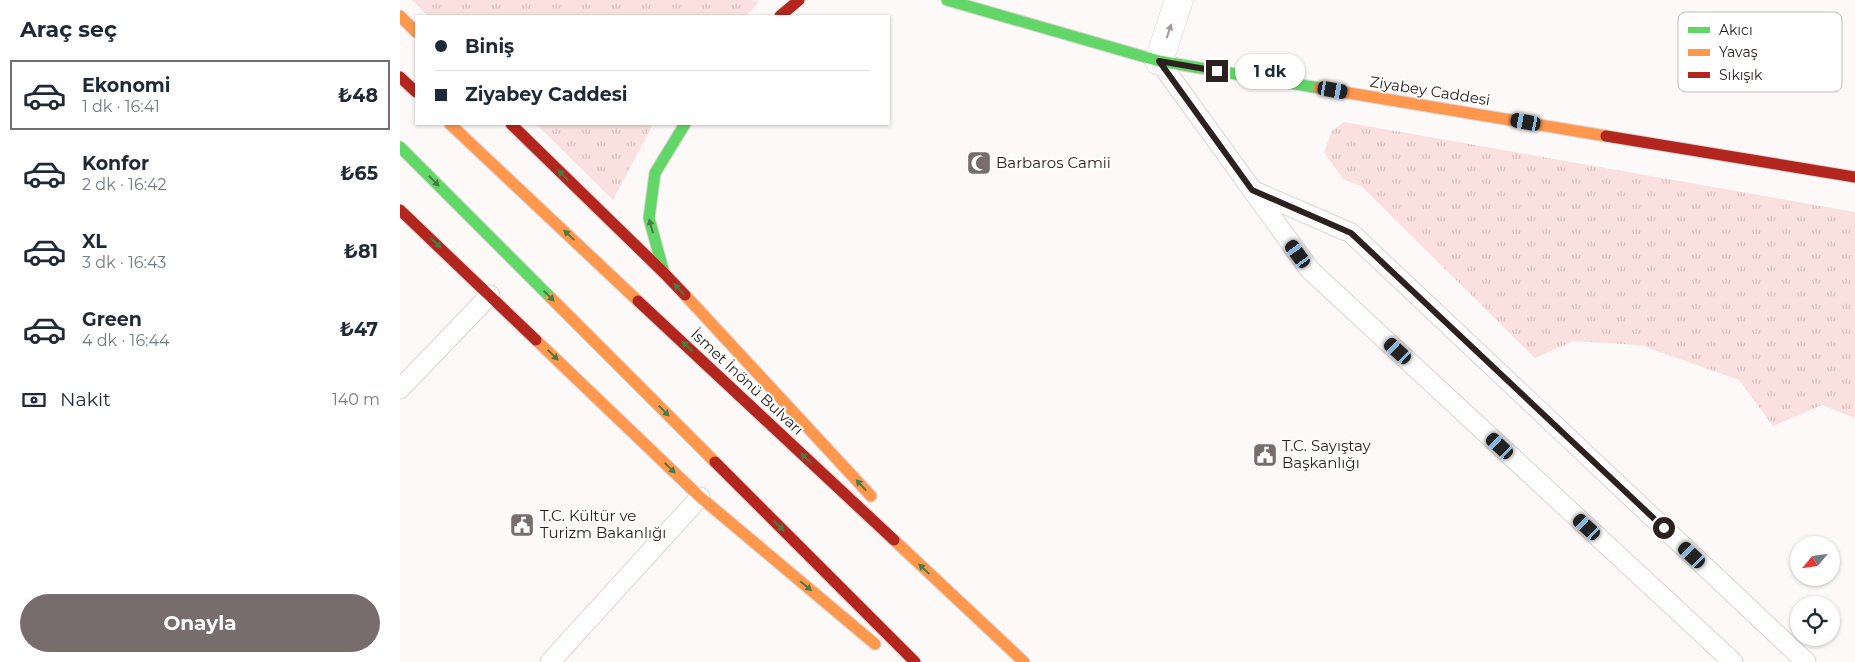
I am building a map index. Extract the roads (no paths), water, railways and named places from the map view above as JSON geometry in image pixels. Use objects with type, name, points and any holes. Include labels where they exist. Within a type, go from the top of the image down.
[{"type":"main road","points":[[781,15],[799,0]]},
{"type":"main road","name":"Ziyabey Caddesi","points":[[947,0],[1159,61],[1855,177]]},
{"type":"main road","points":[[400,16],[415,31]]},
{"type":"main road","points":[[400,77],[415,91]]},
{"type":"main road","name":"İsmet İnönü Bulvarı","points":[[451,125],[1024,662]]},
{"type":"main road","points":[[512,125],[664,273],[878,504]]},
{"type":"main road","points":[[664,273],[649,218],[655,174],[684,125]]},
{"type":"main road","points":[[400,147],[915,662]]},
{"type":"main road","points":[[400,210],[700,497],[881,649]]},
{"type":"main road","points":[[918,547],[1024,662]]},
{"type":"street","points":[[1159,61],[1179,0]]},
{"type":"lane","points":[[1159,61],[1310,270],[1733,662]]},
{"type":"lane","points":[[1252,190],[1351,233],[1806,662]]},
{"type":"lane","points":[[400,389],[490,295]]},
{"type":"lane","points":[[550,662],[700,497]]},
{"type":"place","name":"Barbaros Camii","points":[[979,163]]},
{"type":"place","name":"T.C. Sayıştay Başkanlığı","points":[[1265,455]]},
{"type":"place","name":"T.C. Kültür ve Turizm Bakanlığı","points":[[522,525]]}]
